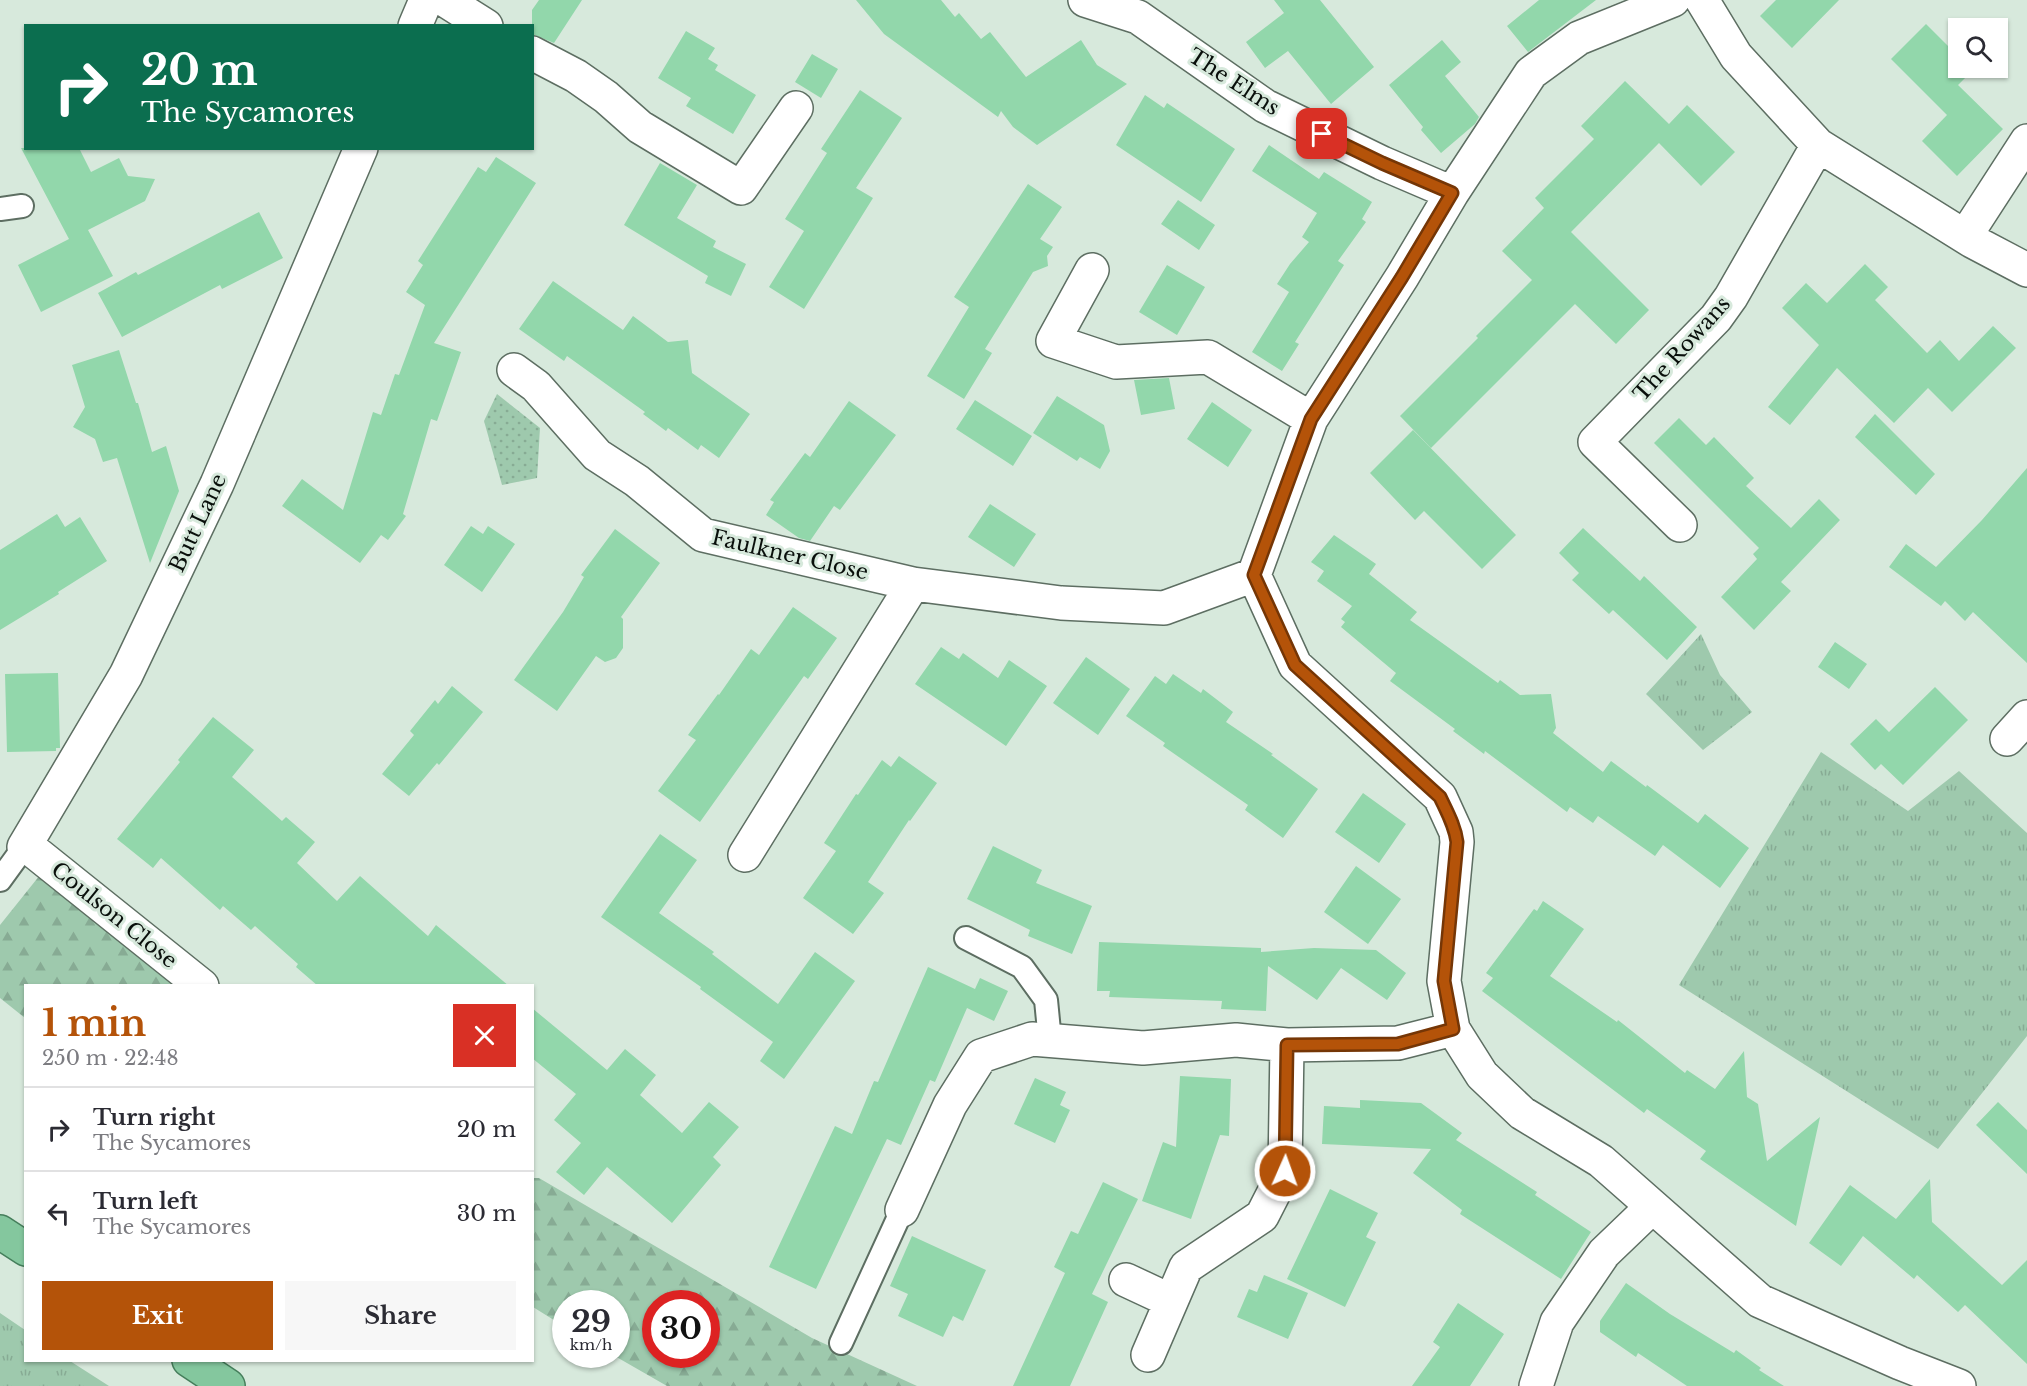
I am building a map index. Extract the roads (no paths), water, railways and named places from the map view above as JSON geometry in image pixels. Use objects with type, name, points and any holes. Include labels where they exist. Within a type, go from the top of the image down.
[{"type":"highway","points":[[0,1232],[24,1248]]},
{"type":"highway","points":[[192,1362],[228,1386]]},
{"type":"street","points":[[416,24],[426,0]]},
{"type":"street","points":[[445,0],[483,24]]},
{"type":"street","name":"The Elms","points":[[1085,0],[1138,17],[1265,106],[1382,163],[1452,193]]},
{"type":"street","points":[[1673,0],[1579,38],[1531,73],[1452,193],[1402,277],[1311,419],[1254,575],[1295,665],[1440,797],[1452,823],[1457,842],[1444,981],[1453,1029],[1482,1075],[1522,1113],[1601,1161],[1760,1301],[1897,1374],[1959,1386]]},
{"type":"street","points":[[1702,0],[1736,56],[1818,146],[1972,241],[2027,270]]},
{"type":"street","points":[[534,54],[576,76],[606,97],[640,128],[741,188],[796,108]]},
{"type":"street","points":[[1966,236],[2027,141]]},
{"type":"street","name":"The Rowans","points":[[1680,525],[1595,442],[1716,318],[1731,297],[1818,146]]},
{"type":"street","name":"Butt Lane","points":[[25,846],[126,675],[217,484],[360,150]]},
{"type":"street","points":[[1092,270],[1053,341],[1116,362],[1208,357],[1311,419]]},
{"type":"street","name":"Faulkner Close","points":[[514,370],[536,386],[597,456],[637,481],[703,535],[912,584],[1061,603],[1164,608],[1254,575]]},
{"type":"street","points":[[745,855],[912,584]]},
{"type":"street","name":"Coulson Close","points":[[25,846],[199,984]]},
{"type":"street","points":[[902,1210],[950,1105],[981,1056],[1032,1040],[1143,1048],[1236,1040],[1287,1045],[1398,1044],[1453,1029]]},
{"type":"street","points":[[1148,1355],[1186,1267],[1262,1216],[1285,1171],[1287,1045]]},
{"type":"street","points":[[1536,1386],[1557,1322],[1604,1253],[1652,1207]]},
{"type":"street","points":[[1125,1281],[1171,1301]]},
{"type":"lane","name":"Butt Lane","points":[[0,880],[25,846]]},
{"type":"lane","points":[[966,938],[1022,967],[1046,1000],[1050,1041]]},
{"type":"lane","points":[[841,1342],[902,1210]]}]
